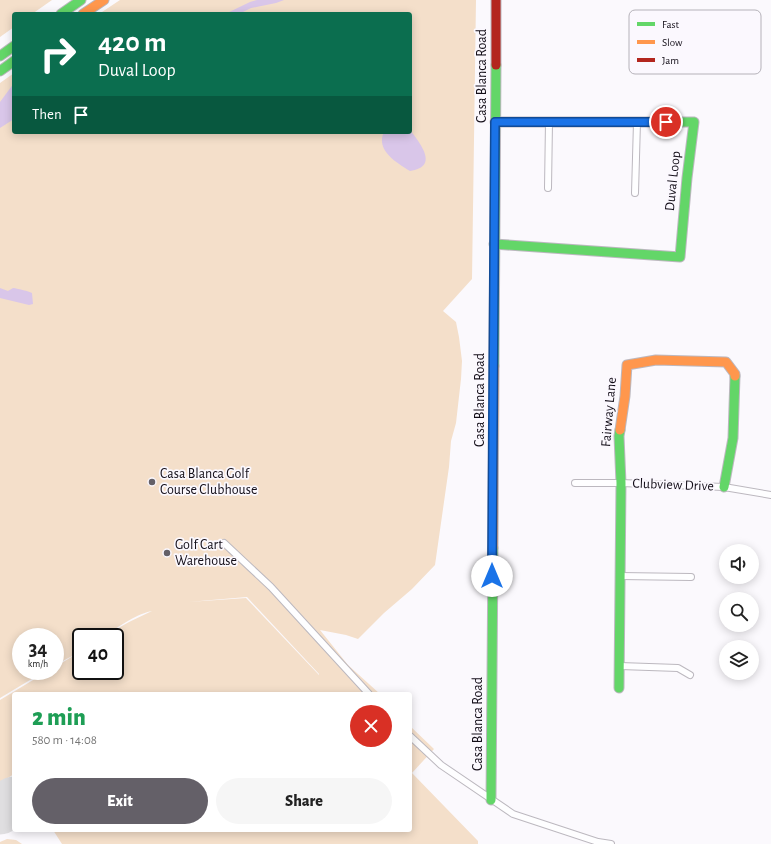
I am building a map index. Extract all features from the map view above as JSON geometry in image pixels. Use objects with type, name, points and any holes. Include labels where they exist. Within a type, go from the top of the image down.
[{"type":"main road","points":[[64,12],[81,0]]},
{"type":"main road","points":[[85,12],[104,0]]},
{"type":"main road","name":"Casa Blanca Road","points":[[491,800],[496,0]]},
{"type":"main road","points":[[0,56],[12,47]]},
{"type":"main road","points":[[0,71],[12,62]]},
{"type":"main road","name":"Duval Loop","points":[[494,244],[680,257],[694,122],[495,122]]},
{"type":"main road","name":"Fairway Lane","points":[[619,688],[621,483],[619,436],[625,396],[627,365],[656,360],[726,362],[735,374],[732,438],[724,487]]},
{"type":"street","points":[[548,188],[549,122]]},
{"type":"street","points":[[635,193],[637,122]]},
{"type":"street","name":"Clubview Drive","points":[[574,483],[621,483],[724,487],[771,495]]},
{"type":"street","points":[[224,543],[271,587],[367,692]]},
{"type":"street","points":[[620,576],[691,577]]},
{"type":"street","points":[[620,666],[678,668],[690,675]]},
{"type":"street","name":"Casa Blanca Road","points":[[412,738],[441,765],[512,814],[598,842],[611,844]]},
{"type":"shaded area","points":[[0,0],[52,0],[35,12],[12,12],[12,28],[0,37]]},
{"type":"shaded area","points":[[120,0],[476,0],[472,279],[443,311],[456,322],[462,361],[456,423],[451,441],[449,467],[435,565],[412,589],[384,613],[358,639],[320,630],[348,665],[378,692],[13,692],[33,680],[64,680],[64,662],[72,657],[72,680],[124,680],[124,628],[118,628],[152,611],[135,617],[117,628],[72,628],[72,656],[64,660],[64,628],[12,628],[12,680],[30,680],[0,698],[0,83],[12,74],[12,134],[412,134],[412,12],[102,12]],"holes":[[[247,597],[319,674],[246,598],[188,602]]]},
{"type":"shaded area","points":[[257,0],[284,0],[251,8],[243,12],[229,12]]},
{"type":"shaded area","points":[[12,86],[12,120],[0,128],[0,102]]},
{"type":"shaded area","points":[[412,133],[425,154],[426,160],[424,165],[419,169],[410,171],[389,155],[382,145],[383,134],[412,134]]},
{"type":"shaded area","points":[[0,288],[8,291],[14,288],[32,293],[33,304],[29,305],[0,298]]},
{"type":"shaded area","points":[[12,693],[12,775],[0,783],[0,700]]},
{"type":"shaded area","points":[[412,728],[434,749],[412,773]]},
{"type":"shaded area","points":[[412,773],[478,841],[478,844],[62,844],[54,832],[412,832]]},
{"type":"shaded area","points":[[7,839],[16,840],[22,844],[0,844],[0,842]]},
{"type":"runway","points":[[0,810],[12,802]]},
{"type":"traffic: fast","points":[[64,12],[81,0]]},
{"type":"traffic: fast","points":[[0,56],[12,47]]},
{"type":"traffic: fast","points":[[0,71],[12,62]]},
{"type":"traffic: fast","points":[[494,366],[496,65]]},
{"type":"traffic: fast","points":[[494,244],[680,257],[694,122],[672,122]]},
{"type":"traffic: fast","points":[[724,487],[733,438],[735,376]]},
{"type":"traffic: fast","points":[[619,688],[621,483],[620,430]]},
{"type":"traffic: fast","points":[[491,800],[493,548]]},
{"type":"traffic: slow","points":[[86,12],[104,0]]},
{"type":"traffic: slow","points":[[620,430],[625,396],[627,365],[656,360],[726,362],[735,376]]},
{"type":"traffic: slow","points":[[493,548],[494,366]]},
{"type":"traffic: jam","points":[[496,0],[496,65]]},
{"type":"traffic: jam","points":[[495,122],[672,122]]},
{"type":"place","name":"Casa Blanca Golf Course Clubhouse","points":[[152,482]]},
{"type":"place","name":"Golf Cart Warehouse","points":[[167,553]]},
{"type":"route","points":[[492,576],[495,122],[666,122]]}]
